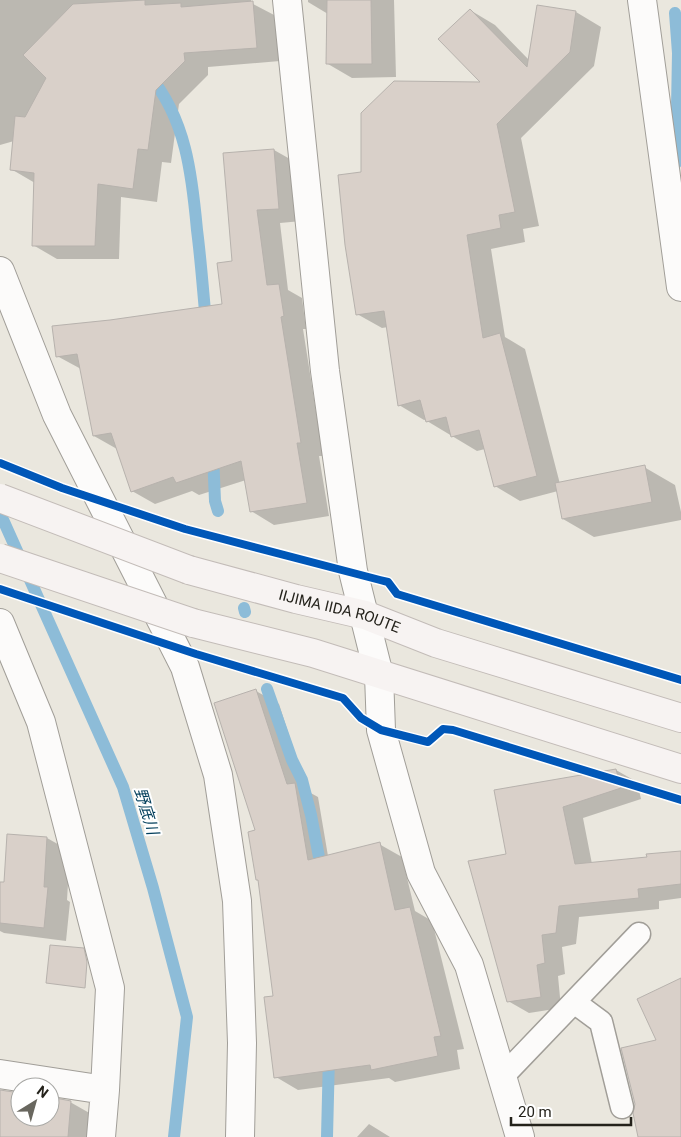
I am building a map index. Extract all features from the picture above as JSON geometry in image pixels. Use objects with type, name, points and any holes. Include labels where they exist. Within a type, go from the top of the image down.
[{"type":"main road","name":"IIJIMA IIDA ROUTE","points":[[0,498],[189,570],[296,599],[365,615],[436,643],[681,718]]},
{"type":"main road","points":[[0,558],[193,623],[313,653],[681,769]]},
{"type":"street","points":[[287,0],[325,371],[353,572],[379,675],[381,730],[421,873],[469,965],[520,1137]]},
{"type":"street","points":[[642,0],[675,202],[681,287]]},
{"type":"street","points":[[0,271],[57,416],[185,667],[218,775],[236,901],[242,1043],[240,1137]]},
{"type":"street","points":[[0,624],[41,722],[110,988],[105,1090],[100,1137]]},
{"type":"street","points":[[0,1074],[105,1090]]},
{"type":"lane","points":[[502,1077],[639,934]]},
{"type":"lane","points":[[574,1002],[601,1022],[622,1107]]},
{"type":"building","points":[[145,0],[145,5],[181,3],[181,7],[253,1],[257,48],[184,53],[185,61],[156,90],[148,150],[138,149],[133,189],[98,184],[95,246],[32,246],[34,173],[10,170],[15,116],[25,117],[46,78],[23,55],[73,4]]},
{"type":"building","points":[[327,0],[371,0],[372,64],[326,64]]},
{"type":"building","points":[[537,5],[576,11],[570,52],[497,124],[515,212],[499,215],[501,228],[467,235],[483,338],[500,333],[537,476],[494,487],[479,430],[451,437],[446,417],[426,422],[420,400],[398,406],[384,311],[356,315],[345,245],[338,175],[361,172],[361,113],[394,81],[480,82],[438,39],[470,9],[527,67]]},
{"type":"building","points":[[274,149],[279,209],[257,210],[267,285],[279,284],[284,316],[281,317],[301,443],[297,443],[307,503],[250,512],[241,461],[176,483],[173,477],[131,492],[111,433],[93,436],[77,354],[56,357],[52,326],[222,304],[217,263],[232,261],[223,153]]},
{"type":"building","points":[[645,465],[652,502],[562,519],[555,483]]},
{"type":"building","points":[[256,689],[287,784],[295,783],[308,860],[380,842],[395,910],[410,907],[441,1036],[434,1037],[438,1056],[371,1070],[370,1065],[274,1078],[264,997],[273,996],[258,880],[256,880],[248,832],[255,830],[214,703]]},
{"type":"building","points":[[616,769],[621,788],[563,807],[575,864],[647,857],[646,854],[681,851],[681,884],[638,889],[639,898],[559,906],[556,933],[542,935],[545,963],[537,965],[541,997],[507,1002],[468,861],[506,854],[494,790]]},
{"type":"building","points":[[7,834],[47,837],[44,887],[48,887],[44,928],[0,923],[0,882],[4,882]]},
{"type":"building","points":[[50,945],[84,948],[87,962],[85,988],[46,983]]},
{"type":"building","points":[[681,978],[681,1137],[638,1137],[633,1113],[635,1104],[621,1048],[656,1040],[637,999]]},
{"type":"building","points":[[0,1090],[10,1092],[10,1127],[60,1127],[60,1099],[71,1101],[68,1137],[0,1137]]},
{"type":"waterway","points":[[675,13],[678,53],[676,163]]},
{"type":"waterway","points":[[149,75],[171,110],[185,148],[193,189],[206,322]]},
{"type":"waterway","points":[[213,454],[215,501],[218,511]]},
{"type":"waterway","name":"野底川","points":[[0,513],[123,787],[153,888],[187,1017],[174,1137]]},
{"type":"waterway","points":[[244,608],[245,612]]},
{"type":"waterway","points":[[267,689],[292,760],[302,780],[322,873]]},
{"type":"waterway","points":[[327,1137],[329,1055]]},
{"type":"cycle path","points":[[0,463],[62,488],[185,529],[388,582],[397,594],[681,680]]},
{"type":"cycle path","points":[[0,589],[196,654],[343,698],[361,718],[381,730],[428,742],[443,729],[453,730],[681,800]]}]
